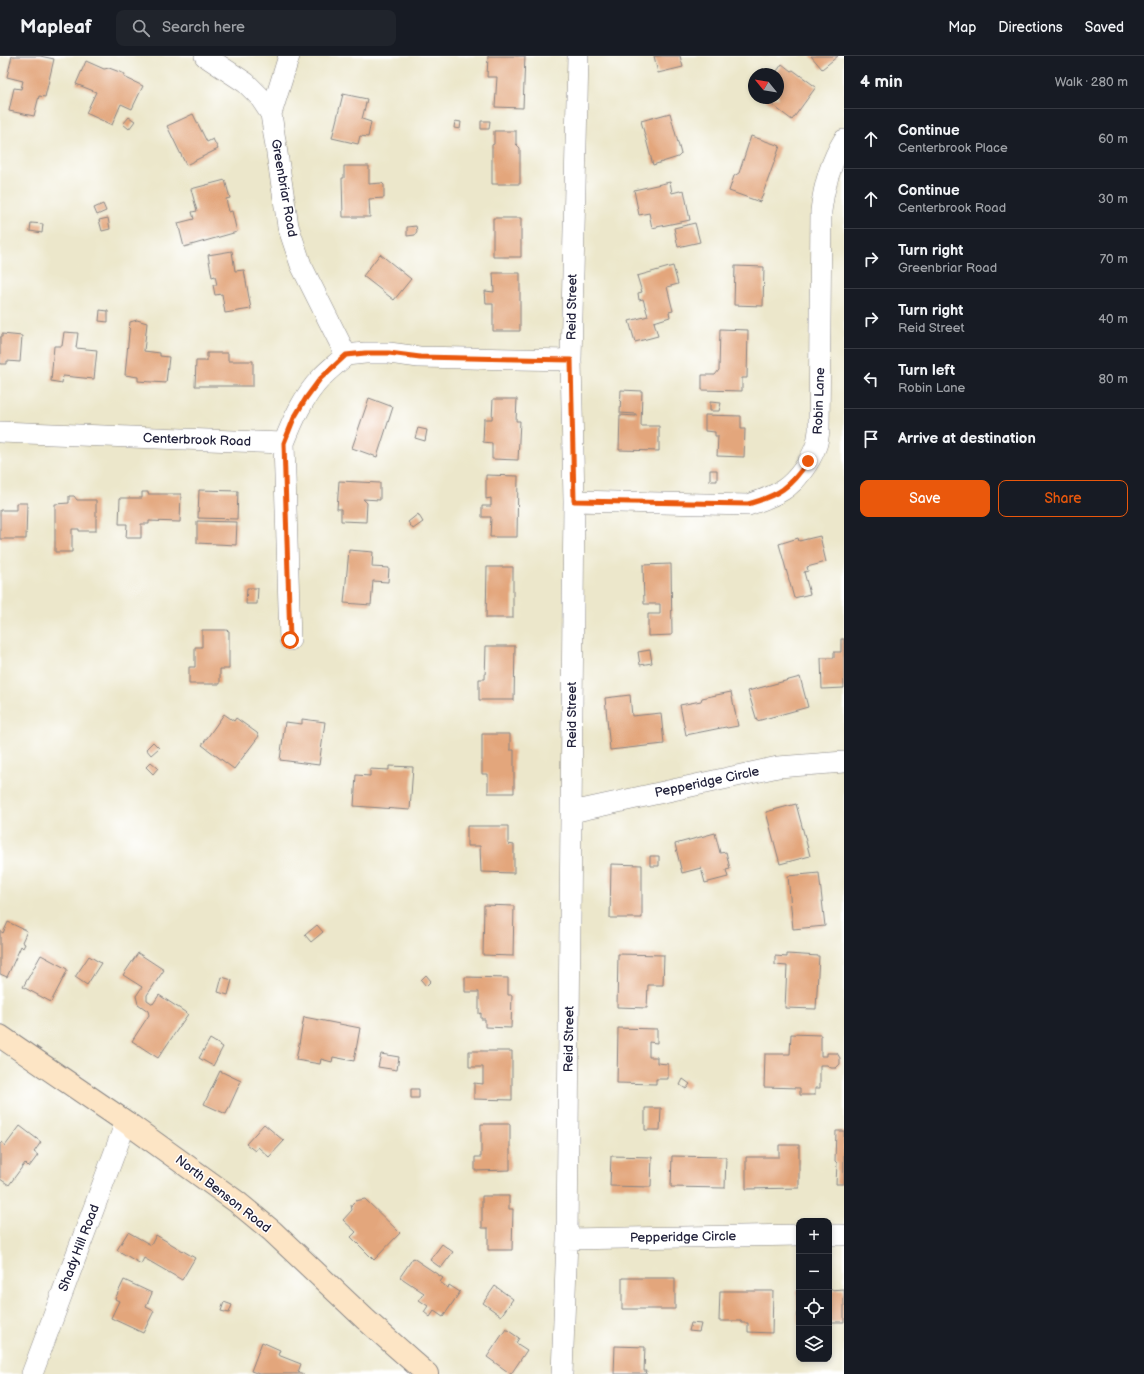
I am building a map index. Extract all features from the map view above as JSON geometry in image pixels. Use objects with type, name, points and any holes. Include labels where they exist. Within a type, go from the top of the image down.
[{"type":"main road","name":"North Benson Road","points":[[0,1036],[126,1122],[237,1202],[266,1226],[365,1320],[427,1374]]},
{"type":"street","name":"Greenbriar Road","points":[[205,56],[246,83],[259,96],[271,114],[288,226],[301,265],[346,355]]},
{"type":"street","points":[[271,114],[290,56]]},
{"type":"street","name":"Reid Street","points":[[562,1374],[567,1239],[574,501],[571,360],[578,56]]},
{"type":"street","name":"Robin Lane","points":[[574,501],[748,504],[764,500],[783,490],[797,477],[817,445],[819,431],[821,211],[824,190],[830,167],[844,140]]},
{"type":"street","points":[[290,640],[284,443],[294,418],[320,379],[346,355],[365,353],[389,353],[420,357],[571,360]]},
{"type":"street","name":"Centerbrook Road","points":[[0,432],[284,443]]},
{"type":"street","name":"Pepperidge Circle","points":[[572,812],[778,767],[844,762]]},
{"type":"street","name":"Shady Hill Road","points":[[32,1374],[126,1122]]},
{"type":"street","points":[[832,1235],[844,1234]]},
{"type":"street","name":"Pepperidge Circle","points":[[567,1239],[796,1235]]},
{"type":"building","points":[[12,56],[40,56],[54,59],[45,97],[39,96],[34,116],[9,111],[14,88],[21,89],[23,81],[7,77]]},
{"type":"building","points":[[488,56],[525,56],[523,108],[495,107],[497,77],[487,77]]},
{"type":"building","points":[[654,56],[680,56],[683,67],[658,73]]},
{"type":"building","points":[[811,56],[838,56],[822,69]]},
{"type":"building","points":[[86,61],[104,69],[109,68],[125,74],[124,77],[143,86],[132,109],[121,104],[112,125],[86,113],[96,92],[76,84]]},
{"type":"building","points":[[782,64],[816,87],[792,120],[771,104],[784,104],[784,68],[779,68]]},
{"type":"building","points":[[343,94],[367,99],[362,119],[371,122],[368,137],[360,136],[358,144],[332,138]]},
{"type":"building","points":[[670,113],[681,154],[678,157],[653,165],[641,121]]},
{"type":"building","points":[[193,114],[207,142],[213,139],[218,149],[186,165],[167,126]]},
{"type":"building","points":[[129,117],[135,121],[129,129],[123,124]]},
{"type":"building","points":[[455,121],[461,122],[460,129],[454,128]]},
{"type":"building","points":[[481,121],[490,121],[489,129],[481,129]]},
{"type":"building","points":[[494,131],[516,131],[516,144],[520,148],[520,184],[492,184],[492,145],[494,144]]},
{"type":"building","points":[[751,136],[780,146],[760,202],[729,191],[734,176],[739,173]]},
{"type":"building","points":[[344,166],[369,166],[369,184],[382,183],[384,185],[384,198],[369,199],[370,217],[343,217],[342,178],[344,178]]},
{"type":"building","points":[[225,180],[230,198],[226,199],[229,212],[232,211],[237,232],[184,247],[178,223],[194,219],[192,212],[197,211],[191,189]]},
{"type":"building","points":[[670,182],[672,193],[684,190],[690,220],[652,228],[649,213],[639,215],[634,190]]},
{"type":"building","points":[[103,204],[106,211],[97,215],[94,208]]},
{"type":"building","points":[[108,218],[110,229],[102,231],[99,220]]},
{"type":"building","points":[[493,218],[521,218],[521,257],[493,257]]},
{"type":"building","points":[[31,223],[43,224],[42,233],[30,231]]},
{"type":"building","points":[[695,223],[700,242],[678,247],[674,228]]},
{"type":"building","points":[[416,226],[417,231],[415,235],[407,236],[407,227]]},
{"type":"building","points":[[232,251],[235,271],[244,270],[251,309],[225,313],[222,294],[215,295],[213,285],[217,285],[215,276],[212,277],[208,255]]},
{"type":"building","points":[[380,254],[411,279],[394,300],[363,276]]},
{"type":"building","points":[[673,266],[678,284],[667,287],[673,311],[669,312],[670,317],[654,322],[658,336],[635,342],[629,321],[648,316],[643,299],[639,300],[638,293],[642,292],[637,276]]},
{"type":"building","points":[[735,266],[764,267],[763,306],[734,305]]},
{"type":"building","points":[[493,273],[520,273],[520,331],[493,331],[493,304],[486,304],[485,291],[494,292]]},
{"type":"building","points":[[100,310],[108,311],[108,322],[99,321]]},
{"type":"building","points":[[137,320],[147,323],[144,351],[160,353],[160,356],[169,357],[166,383],[138,381],[138,377],[125,375],[130,322]]},
{"type":"building","points":[[720,329],[748,330],[747,378],[742,378],[742,391],[702,390],[702,375],[715,375],[719,370]]},
{"type":"building","points":[[64,332],[78,333],[76,348],[97,350],[94,379],[63,376],[62,383],[51,381],[54,346],[62,346]]},
{"type":"building","points":[[2,334],[22,336],[20,362],[7,361],[7,364],[0,364],[0,337],[2,337]]},
{"type":"building","points":[[207,353],[228,353],[228,361],[253,361],[253,386],[195,386],[196,361],[207,361]]},
{"type":"building","points":[[621,390],[642,391],[641,426],[659,426],[659,451],[619,450],[620,415],[636,416],[636,414],[620,413]]},
{"type":"building","points":[[369,398],[393,407],[377,457],[352,448]]},
{"type":"building","points":[[493,399],[517,399],[516,421],[520,421],[518,460],[492,459],[492,443],[483,442],[484,419],[492,419]]},
{"type":"building","points":[[710,402],[721,403],[719,411],[710,411]]},
{"type":"building","points":[[705,415],[741,416],[741,429],[745,429],[744,457],[717,456],[718,436],[715,436],[715,432],[705,431]]},
{"type":"building","points":[[418,428],[427,430],[425,441],[415,438]]},
{"type":"building","points":[[710,470],[717,470],[717,481],[710,481]]},
{"type":"building","points":[[486,475],[518,476],[517,537],[490,537],[491,517],[482,517],[482,506],[491,506],[491,498],[486,499]]},
{"type":"building","points":[[339,481],[380,483],[380,500],[363,499],[367,503],[366,522],[341,521],[341,509],[337,509]]},
{"type":"building","points":[[199,490],[238,491],[237,519],[198,518]]},
{"type":"building","points":[[142,492],[148,492],[148,494],[181,494],[180,522],[149,521],[149,524],[141,524],[141,538],[126,538],[127,524],[119,524],[120,498],[142,498]]},
{"type":"building","points":[[69,496],[74,496],[77,500],[96,500],[96,531],[79,531],[79,529],[72,529],[72,552],[55,552],[55,504],[69,503]]},
{"type":"building","points":[[16,503],[27,503],[26,539],[0,539],[0,510],[16,510]]},
{"type":"building","points":[[418,514],[423,522],[413,529],[408,522]]},
{"type":"building","points":[[197,521],[237,522],[236,545],[197,543]]},
{"type":"building","points":[[820,536],[826,562],[807,567],[808,571],[804,572],[810,594],[794,598],[779,544],[798,538],[799,541]]},
{"type":"building","points":[[349,550],[373,552],[372,567],[389,568],[388,582],[373,581],[371,605],[344,603]]},
{"type":"building","points":[[671,564],[672,635],[648,636],[648,614],[660,614],[660,604],[644,604],[643,565]]},
{"type":"building","points":[[487,567],[513,567],[513,618],[486,618]]},
{"type":"building","points":[[247,588],[258,588],[257,604],[246,604]]},
{"type":"building","points":[[202,630],[229,631],[229,669],[220,669],[220,684],[189,684],[189,667],[195,667],[195,647],[202,647]]},
{"type":"building","points":[[841,639],[844,639],[844,688],[822,689],[821,658],[834,658],[834,652],[841,652]]},
{"type":"building","points":[[486,646],[515,646],[514,700],[479,700],[479,679],[485,679]]},
{"type":"building","points":[[650,650],[652,663],[640,665],[638,652]]},
{"type":"building","points":[[800,677],[808,707],[757,721],[748,691]]},
{"type":"building","points":[[731,692],[738,726],[686,735],[680,705],[701,701],[702,698]]},
{"type":"building","points":[[630,695],[632,716],[661,713],[664,744],[610,750],[605,698]]},
{"type":"building","points":[[224,714],[234,721],[236,718],[259,736],[234,769],[202,745]]},
{"type":"building","points":[[302,719],[325,722],[319,765],[280,760],[285,722],[302,724]]},
{"type":"building","points":[[482,734],[510,734],[510,750],[514,750],[514,793],[488,793],[488,774],[482,774]]},
{"type":"building","points":[[153,742],[159,748],[151,755],[146,749]]},
{"type":"building","points":[[151,762],[158,768],[153,774],[146,767]]},
{"type":"building","points":[[389,766],[413,767],[410,810],[354,806],[356,775],[370,776],[370,769],[389,770]]},
{"type":"building","points":[[796,804],[810,856],[780,864],[766,812]]},
{"type":"building","points":[[467,826],[508,826],[508,844],[514,845],[514,873],[481,872],[480,846],[467,846]]},
{"type":"building","points":[[715,833],[720,853],[726,852],[730,869],[726,870],[728,877],[705,883],[701,868],[682,873],[675,844]]},
{"type":"building","points":[[650,856],[659,856],[659,866],[650,866]]},
{"type":"building","points":[[611,864],[642,865],[642,918],[610,918]]},
{"type":"building","points":[[819,873],[825,926],[793,929],[788,876]]},
{"type":"building","points":[[484,905],[514,906],[513,956],[483,955]]},
{"type":"building","points":[[8,922],[27,931],[22,942],[25,944],[23,948],[21,946],[7,977],[0,974],[0,931],[3,933]]},
{"type":"building","points":[[317,925],[323,932],[311,942],[305,935]]},
{"type":"building","points":[[138,953],[164,970],[147,995],[147,1000],[153,1004],[159,995],[188,1014],[158,1058],[132,1041],[149,1015],[148,1011],[138,1004],[136,996],[142,987],[123,975]]},
{"type":"building","points":[[618,954],[664,955],[663,985],[648,985],[647,1008],[617,1007]]},
{"type":"building","points":[[787,954],[819,956],[816,1009],[785,1008],[787,966],[775,965],[775,956],[787,957]]},
{"type":"building","points":[[41,955],[67,969],[51,1002],[23,987]]},
{"type":"building","points":[[89,956],[101,963],[87,985],[75,977]]},
{"type":"building","points":[[426,975],[431,981],[426,986],[421,980]]},
{"type":"building","points":[[222,977],[232,980],[228,995],[218,992]]},
{"type":"building","points":[[465,977],[508,978],[508,995],[512,995],[511,1028],[485,1027],[485,1019],[481,1019],[481,1013],[479,1014],[479,992],[465,992]]},
{"type":"building","points":[[304,1017],[360,1028],[354,1061],[333,1057],[332,1062],[321,1059],[320,1064],[296,1060]]},
{"type":"building","points":[[618,1028],[657,1029],[657,1043],[649,1042],[649,1057],[657,1057],[657,1063],[668,1064],[668,1079],[656,1079],[656,1084],[617,1083]]},
{"type":"building","points":[[791,1034],[821,1035],[821,1056],[827,1056],[827,1053],[837,1053],[840,1058],[840,1064],[836,1068],[831,1068],[827,1065],[820,1065],[820,1088],[815,1088],[815,1095],[800,1095],[800,1088],[764,1087],[765,1054],[790,1054]]},
{"type":"building","points":[[210,1039],[223,1047],[213,1066],[199,1058]]},
{"type":"building","points":[[469,1051],[512,1051],[512,1100],[474,1099],[474,1083],[483,1084],[483,1067],[469,1067]]},
{"type":"building","points":[[381,1054],[399,1057],[397,1070],[378,1067]]},
{"type":"building","points":[[220,1071],[241,1081],[226,1114],[204,1104]]},
{"type":"building","points":[[683,1079],[690,1084],[686,1089],[680,1085]]},
{"type":"building","points":[[411,1089],[419,1089],[419,1098],[411,1098]]},
{"type":"building","points":[[645,1108],[661,1108],[660,1130],[645,1130]]},
{"type":"building","points":[[264,1124],[284,1141],[269,1157],[258,1147],[255,1151],[246,1144]]},
{"type":"building","points":[[481,1124],[510,1124],[510,1170],[475,1171],[475,1157],[481,1157]]},
{"type":"building","points":[[20,1126],[41,1142],[34,1152],[38,1155],[29,1167],[25,1163],[9,1185],[0,1179],[0,1144],[2,1142],[5,1146]]},
{"type":"building","points":[[836,1131],[844,1131],[844,1184],[836,1184]]},
{"type":"building","points":[[779,1145],[799,1145],[799,1188],[746,1189],[746,1157],[779,1157]]},
{"type":"building","points":[[611,1156],[652,1157],[651,1187],[610,1186]]},
{"type":"building","points":[[672,1156],[726,1157],[725,1188],[671,1187]]},
{"type":"building","points":[[482,1196],[509,1196],[509,1209],[513,1209],[512,1250],[488,1250],[488,1228],[482,1228]]},
{"type":"building","points":[[365,1199],[400,1233],[374,1260],[351,1237],[356,1232],[343,1220],[352,1210],[351,1205],[355,1201]]},
{"type":"building","points":[[128,1232],[151,1245],[156,1235],[195,1258],[182,1280],[144,1258],[141,1264],[117,1250]]},
{"type":"building","points":[[442,1244],[453,1252],[441,1268],[430,1260]]},
{"type":"building","points":[[413,1258],[443,1278],[440,1282],[448,1288],[449,1285],[460,1292],[443,1317],[434,1311],[430,1317],[424,1312],[428,1306],[419,1300],[424,1293],[400,1277]]},
{"type":"building","points":[[622,1278],[675,1278],[675,1309],[622,1309]]},
{"type":"building","points":[[124,1280],[152,1293],[146,1307],[154,1311],[143,1333],[111,1318],[119,1301],[115,1299]]},
{"type":"building","points":[[495,1286],[513,1299],[501,1316],[483,1303]]},
{"type":"building","points":[[844,1289],[844,1322],[832,1322],[832,1290]]},
{"type":"building","points":[[720,1291],[773,1291],[772,1333],[748,1332],[748,1323],[742,1323],[741,1321],[719,1321]]},
{"type":"building","points":[[224,1302],[232,1305],[229,1313],[221,1311]]},
{"type":"building","points":[[691,1323],[701,1324],[699,1332],[689,1331]]},
{"type":"building","points":[[506,1329],[519,1338],[516,1343],[527,1350],[511,1374],[487,1357]]},
{"type":"building","points":[[262,1342],[280,1350],[278,1355],[301,1364],[298,1372],[304,1374],[259,1374],[251,1371]]},
{"type":"building","points":[[615,1346],[645,1347],[644,1371],[647,1371],[646,1374],[614,1374]]},
{"type":"route","points":[[290,640],[284,443],[294,418],[306,398],[320,379],[346,355],[389,353],[420,357],[571,360],[574,501],[748,504],[764,500],[783,490],[797,477],[808,461]]}]
